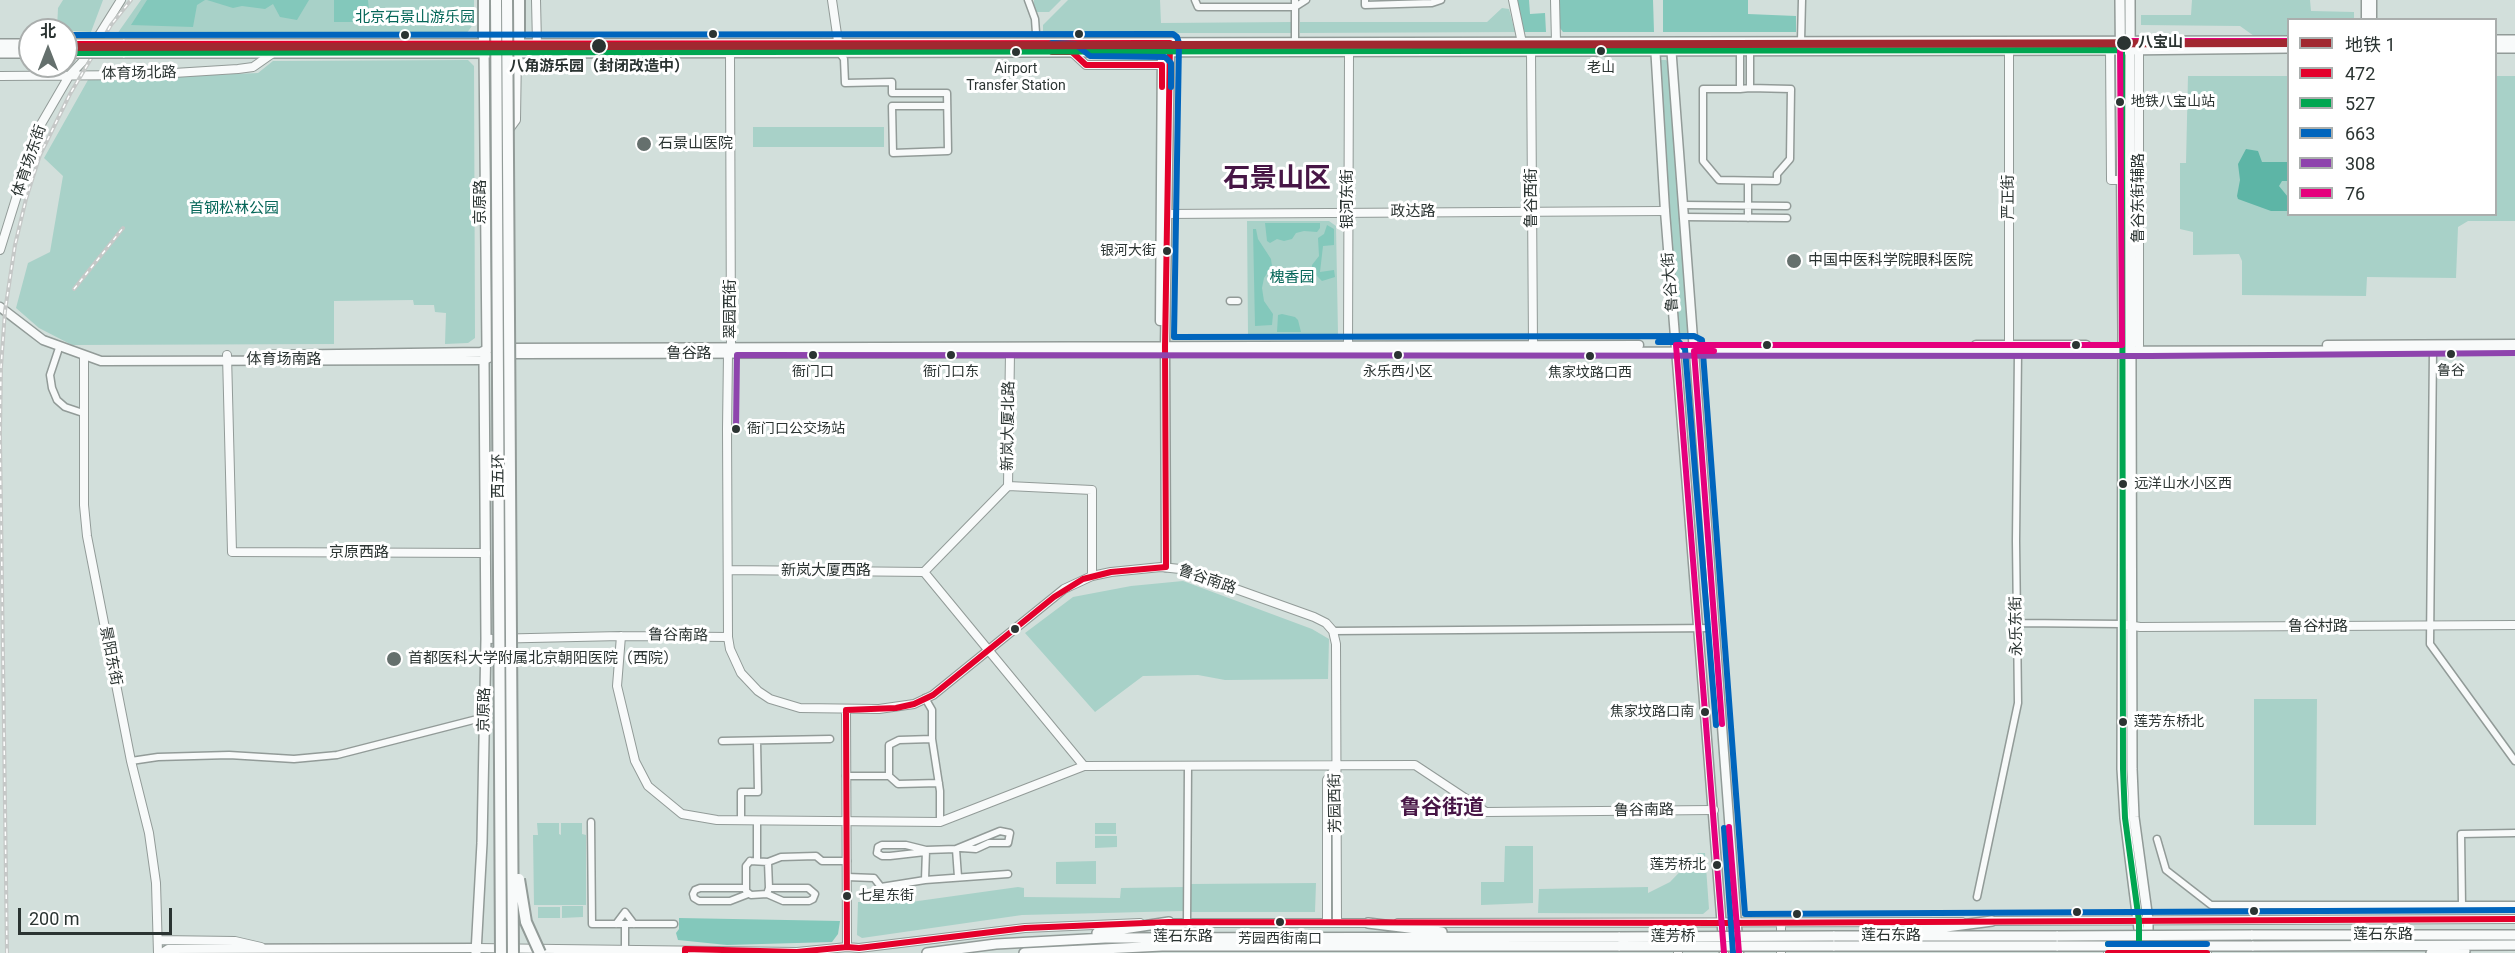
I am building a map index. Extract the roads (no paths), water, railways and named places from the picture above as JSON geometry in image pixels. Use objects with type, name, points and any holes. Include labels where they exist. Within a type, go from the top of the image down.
[{"type":"highway","points":[[484,0],[484,50]]},
{"type":"highway","name":"西五环","points":[[496,0],[501,953]]},
{"type":"highway","name":"西五环","points":[[507,0],[513,953]]},
{"type":"highway","points":[[518,49],[519,0]]},
{"type":"highway","points":[[514,849],[526,922],[540,953]]},
{"type":"highway","points":[[493,953],[499,850]]},
{"type":"main road","points":[[2120,0],[2125,47],[2129,348],[2127,625],[2122,769],[2142,953]]},
{"type":"main road","points":[[2129,348],[2116,180],[2130,0]]},
{"type":"main road","points":[[2366,0],[2366,18]]},
{"type":"main road","points":[[2372,0],[2372,18]]},
{"type":"main road","points":[[2497,40],[2515,40]]},
{"type":"main road","points":[[78,45],[123,49],[273,53],[518,49],[730,52],[839,47],[1072,52],[1296,43],[1556,42],[1671,46],[1801,41],[2287,48]]},
{"type":"main road","points":[[1671,46],[1740,50],[2009,49],[2287,41]]},
{"type":"main road","points":[[0,44],[18,44]]},
{"type":"main road","points":[[518,49],[537,44],[1166,47],[1349,52],[1532,51],[1655,46]]},
{"type":"main road","name":"鲁谷大街","points":[[1655,46],[1665,211],[1724,953]]},
{"type":"main road","name":"鲁谷大街","points":[[1671,46],[1739,953]]},
{"type":"main road","points":[[1164,214],[1162,65],[1166,47]]},
{"type":"main road","points":[[1163,567],[1166,47]]},
{"type":"main road","points":[[2497,48],[2515,48]]},
{"type":"main road","points":[[78,52],[123,49],[484,50]]},
{"type":"main road","name":"京原路","points":[[484,50],[486,157],[484,353]]},
{"type":"main road","name":"京原路","points":[[477,951],[486,639],[484,50]]},
{"type":"main road","points":[[0,53],[18,53]]},
{"type":"main road","name":"体育场南路","points":[[0,307],[43,340],[84,356],[227,358],[484,353]]},
{"type":"main road","name":"鲁谷路","points":[[1694,348],[2018,351],[2515,344]]},
{"type":"main road","name":"鲁谷路","points":[[729,350],[1010,353],[1348,346],[1533,345],[1676,348]]},
{"type":"main road","name":"鲁谷路","points":[[484,353],[491,357],[516,354],[729,350],[2009,346],[2515,350]]},
{"type":"main road","points":[[2127,625],[2133,791],[2148,920],[2148,953]]},
{"type":"main road","points":[[1886,935],[1992,921]]},
{"type":"main road","points":[[1050,940],[1169,922]]},
{"type":"main road","points":[[1368,923],[1486,937]]},
{"type":"main road","name":"莲石东路","points":[[1833,941],[1886,935],[2515,935]]},
{"type":"main road","name":"莲石东路","points":[[927,953],[1050,940],[1162,936],[1486,937],[1620,942]]},
{"type":"main road","name":"莲石东路","points":[[1833,941],[1885,946],[2515,946]]},
{"type":"main road","name":"莲芳桥","points":[[1620,942],[1833,941]]},
{"type":"main road","name":"莲石东路","points":[[1024,953],[1162,946],[1369,946],[1620,942]]},
{"type":"main road","points":[[1302,953],[1369,946]]},
{"type":"main road","points":[[1885,946],[1950,953]]},
{"type":"main road","points":[[2431,953],[2515,946]]},
{"type":"main road","points":[[160,953],[168,949],[477,951]]},
{"type":"street","points":[[105,23],[115,0]]},
{"type":"street","points":[[105,23],[121,0]]},
{"type":"street","points":[[536,0],[537,44]]},
{"type":"street","points":[[832,0],[845,83],[892,82],[892,93],[947,93],[948,151],[892,153],[892,106],[947,106]]},
{"type":"street","points":[[1028,0],[1035,18],[1036,33]]},
{"type":"street","points":[[1195,0],[1198,7],[1232,3],[1295,3],[1306,0]]},
{"type":"street","points":[[1365,0],[1365,5],[1432,3],[1441,0]]},
{"type":"street","points":[[1513,0],[1522,43]]},
{"type":"street","points":[[1555,0],[1556,42]]},
{"type":"street","points":[[1801,41],[1802,0]]},
{"type":"street","points":[[1295,3],[1296,43]]},
{"type":"street","name":"体育场东街","points":[[78,66],[105,23]]},
{"type":"street","points":[[486,157],[516,120],[518,49]]},
{"type":"street","name":"严正街","points":[[2009,49],[2009,346]]},
{"type":"street","points":[[1740,50],[1740,88]]},
{"type":"street","points":[[1750,50],[1750,88]]},
{"type":"street","name":"鲁谷西街","points":[[1532,51],[1533,345]]},
{"type":"street","name":"翠园西街","points":[[728,636],[730,52]]},
{"type":"street","points":[[1072,52],[1086,65],[1162,65]]},
{"type":"street","name":"银河东街","points":[[1348,346],[1349,52]]},
{"type":"street","name":"体育场北路","points":[[78,76],[142,75],[253,68],[273,53]]},
{"type":"street","name":"体育场北路","points":[[0,76],[18,76]]},
{"type":"street","name":"体育场东街","points":[[0,250],[37,131],[68,78]]},
{"type":"street","points":[[1740,88],[1791,89],[1790,159],[1777,174],[1777,181],[1719,180],[1703,161],[1703,89],[1740,88]]},
{"type":"street","points":[[1748,181],[1748,218]]},
{"type":"street","points":[[1683,205],[1787,206]]},
{"type":"street","name":"政达路","points":[[1164,214],[1665,211]]},
{"type":"street","points":[[1684,217],[1787,218]]},
{"type":"street","points":[[1230,301],[1238,301]]},
{"type":"street","points":[[59,348],[50,375],[52,388],[57,400],[65,407],[83,413]]},
{"type":"street","points":[[2433,350],[2430,644],[2515,761]]},
{"type":"street","name":"永乐东街","points":[[1977,897],[2018,703],[2016,542],[2018,351]]},
{"type":"street","name":"新岚大厦北路","points":[[924,572],[1008,486],[1010,353]]},
{"type":"street","name":"景阳东街","points":[[84,356],[83,413],[87,536],[131,761],[153,858],[160,953]]},
{"type":"street","name":"京原西路","points":[[227,358],[232,552],[486,553]]},
{"type":"street","points":[[1008,486],[1092,490],[1092,576]]},
{"type":"street","name":"鲁谷南路","points":[[486,639],[728,636],[732,655],[741,673],[758,692],[783,704],[800,708],[846,710],[896,708],[933,695],[1064,590],[1092,576],[1163,567],[1180,569],[1314,617],[1326,623],[1333,631]]},
{"type":"street","name":"新岚大厦西路","points":[[728,570],[924,572]]},
{"type":"street","points":[[924,572],[1084,766]]},
{"type":"street","points":[[2018,623],[2127,625]]},
{"type":"street","name":"鲁谷村路","points":[[2127,625],[2515,626]]},
{"type":"street","points":[[1337,765],[1336,644],[1333,631],[1715,628]]},
{"type":"street","name":"鲁谷南路","points":[[621,636],[617,686],[635,761],[648,786],[682,814],[717,820],[940,822],[1084,766],[1415,765],[1486,812],[1714,810]]},
{"type":"street","points":[[925,699],[932,710],[932,739],[939,783],[940,822]]},
{"type":"street","points":[[846,710],[847,947]]},
{"type":"street","points":[[131,761],[158,757],[229,755],[294,759],[336,755],[485,717]]},
{"type":"street","points":[[722,741],[830,739]]},
{"type":"street","points":[[889,776],[889,745],[899,740],[932,739]]},
{"type":"street","points":[[741,820],[741,792],[758,792],[757,741]]},
{"type":"street","name":"芳园西街","points":[[1327,923],[1327,780],[1337,765]]},
{"type":"street","name":"芳园西街","points":[[1337,765],[1337,923]]},
{"type":"street","points":[[1187,922],[1188,766]]},
{"type":"street","points":[[846,776],[889,776],[898,784],[939,783]]},
{"type":"street","points":[[757,820],[757,861]]},
{"type":"street","points":[[591,822],[591,924],[674,924]]},
{"type":"street","points":[[925,851],[906,845],[878,847],[878,853],[882,856],[976,849],[989,843],[1008,843],[1010,833],[1000,831],[958,849]]},
{"type":"street","points":[[2462,905],[2460,834],[2515,833]]},
{"type":"street","points":[[2157,839],[2166,870],[2211,905],[2515,905]]},
{"type":"street","points":[[958,849],[958,877]]},
{"type":"street","points":[[925,851],[925,880]]},
{"type":"street","points":[[747,891],[746,866],[750,861],[768,862],[781,856],[816,856],[822,861],[847,861]]},
{"type":"street","points":[[768,862],[768,891]]},
{"type":"street","points":[[847,877],[874,878],[881,887],[925,880],[1008,874]]},
{"type":"street","points":[[747,891],[730,901],[699,901],[694,898],[693,894],[700,888],[747,891],[808,888],[814,894],[809,901],[783,901],[768,891]]},
{"type":"street","points":[[2479,905],[2479,920]]},
{"type":"street","points":[[616,924],[625,912],[634,924]]},
{"type":"street","name":"莲石东路","points":[[477,951],[797,952],[859,948],[1025,928],[1169,922],[1781,923],[2515,919]]},
{"type":"street","points":[[2148,920],[2157,953]]},
{"type":"street","points":[[2134,953],[2138,921]]},
{"type":"street","points":[[1677,923],[1678,953]]},
{"type":"street","points":[[1781,923],[1781,953]]},
{"type":"street","points":[[625,924],[625,950]]},
{"type":"street","points":[[158,940],[235,941],[273,950]]},
{"type":"street","name":"莲石东路","points":[[834,953],[847,947]]},
{"type":"street","points":[[2108,953],[2207,953]]},
{"type":"railway","points":[[7,953],[0,435],[5,311],[15,245],[40,155],[70,94],[111,25],[131,0]]},
{"type":"railway","points":[[74,289],[123,228]]},
{"type":"metro line","name":"1","points":[[78,47],[2287,43]]},
{"type":"place","name":"八宝山","points":[[2124,43]]},
{"type":"place","name":"八角游乐园（封闭改造中）","points":[[599,46]]},
{"type":"place","name":"老山","points":[[1601,51]]},
{"type":"place","name":"Airport Transfer Station","points":[[1016,52]]},
{"type":"place","name":"地铁八宝山站","points":[[2120,102]]},
{"type":"place","name":"石景山医院","points":[[644,144]]},
{"type":"place","name":"银河大街","points":[[1167,251]]},
{"type":"place","name":"中国中医科学院眼科医院","points":[[1794,261]]},
{"type":"place","name":"鲁谷","points":[[2451,354]]},
{"type":"place","name":"衙门口","points":[[813,355]]},
{"type":"place","name":"衙门口东","points":[[951,355]]},
{"type":"place","name":"永乐西小区","points":[[1398,355]]},
{"type":"place","name":"焦家坟路口西","points":[[1590,356]]},
{"type":"place","name":"衙门口公交场站","points":[[736,429]]},
{"type":"place","name":"远洋山水小区西","points":[[2123,484]]},
{"type":"place","name":"首都医科大学附属北京朝阳医院（西院）","points":[[394,659]]},
{"type":"place","name":"焦家坟路口南","points":[[1705,712]]},
{"type":"place","name":"莲芳东桥北","points":[[2123,722]]},
{"type":"place","name":"莲芳桥北","points":[[1717,865]]},
{"type":"place","name":"七星东街","points":[[847,896]]},
{"type":"place","name":"芳园西街南口","points":[[1280,922]]},
{"type":"district","name":"石景山区","points":[[1277,180]]},
{"type":"district","name":"鲁谷街道","points":[[1442,809]]},
{"type":"park label","name":"北京石景山游乐园","points":[[415,18]]},
{"type":"park label","name":"首钢松林公园","points":[[234,209]]},
{"type":"park label","name":"槐香园","points":[[1292,278]]}]
